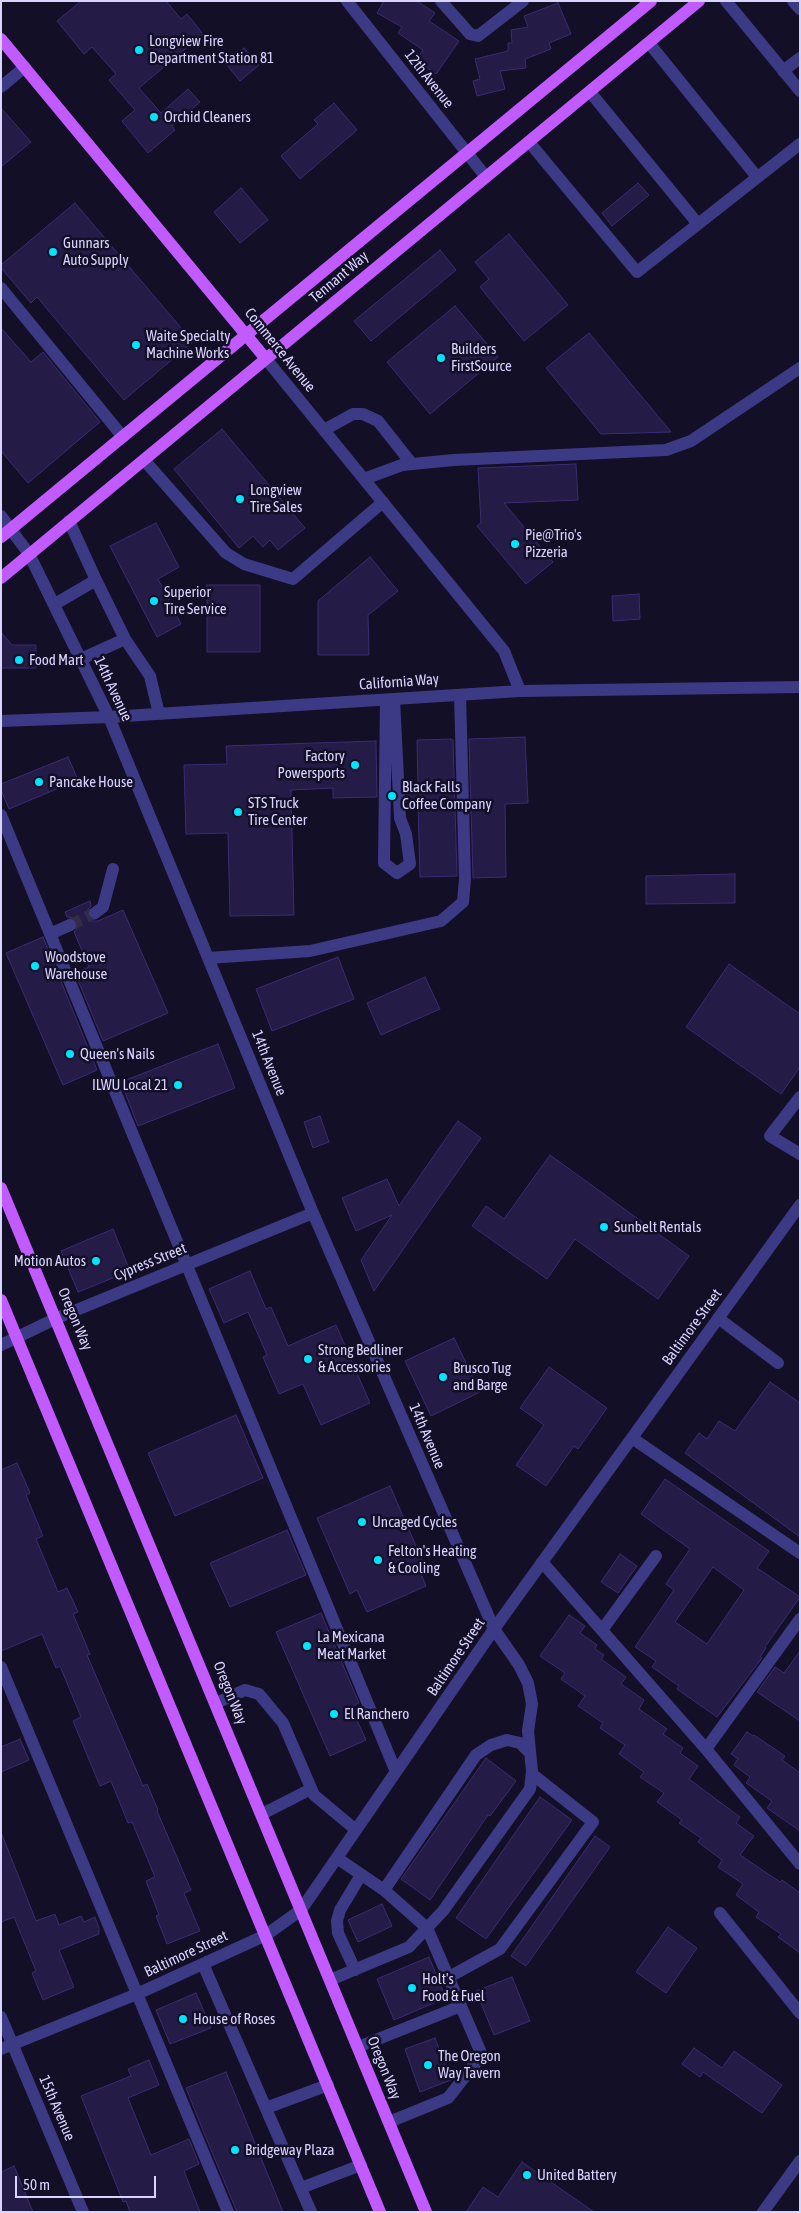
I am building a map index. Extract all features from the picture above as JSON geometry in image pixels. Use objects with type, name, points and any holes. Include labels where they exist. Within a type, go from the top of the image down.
[{"type":"main road","name":"Tennant Way","points":[[6,533],[651,1]]},
{"type":"main road","name":"Tennant Way","points":[[1,578],[699,1]]},
{"type":"main road","name":"Commerce Avenue","points":[[1,38],[266,359]]},
{"type":"main road","name":"Oregon Way","points":[[1,1188],[57,1318],[426,2212]]},
{"type":"main road","points":[[1,1300],[380,2212]]},
{"type":"street","name":"12th Avenue","points":[[347,1],[486,177]]},
{"type":"street","points":[[441,1],[470,34],[478,36],[523,1]]},
{"type":"street","points":[[726,1],[800,91]]},
{"type":"street","points":[[793,1],[800,10]]},
{"type":"street","points":[[649,43],[757,177]]},
{"type":"street","points":[[783,72],[800,58]]},
{"type":"street","points":[[1,87],[25,67]]},
{"type":"street","points":[[590,92],[698,224]]},
{"type":"street","points":[[528,142],[637,272],[800,144]]},
{"type":"street","points":[[1,288],[123,437]]},
{"type":"street","name":"Commerce Avenue","points":[[266,359],[504,652],[520,691]]},
{"type":"street","points":[[364,479],[412,464],[454,460],[666,450],[691,441],[800,368]]},
{"type":"street","points":[[324,430],[352,414],[363,414],[378,421],[412,464]]},
{"type":"street","points":[[144,460],[226,553],[244,564],[293,579],[383,502]]},
{"type":"street","name":"14th Avenue","points":[[1,516],[6,533],[29,554],[109,717],[313,1212],[494,1629],[519,1665],[528,1684],[532,1704],[528,1731],[532,1774]]},
{"type":"street","points":[[69,521],[125,639],[150,676],[159,714]]},
{"type":"street","points":[[55,604],[96,580]]},
{"type":"street","points":[[81,659],[125,639]]},
{"type":"street","name":"California Way","points":[[1,721],[109,717],[520,691],[800,687]]},
{"type":"street","points":[[208,958],[310,951],[441,921],[463,902],[465,878],[460,695]]},
{"type":"street","points":[[390,699],[400,818],[406,834],[410,864],[397,873],[384,863],[390,699]]},
{"type":"street","points":[[1,815],[396,1772]]},
{"type":"street","points":[[94,913],[103,907],[113,869]]},
{"type":"street","points":[[50,934],[70,924]]},
{"type":"street","points":[[800,1097],[770,1136],[800,1154]]},
{"type":"street","name":"Baltimore Street","points":[[7,2046],[137,1994],[266,1935],[301,1910],[494,1629],[800,1205]]},
{"type":"street","name":"Cypress Street","points":[[1,1345],[57,1318],[313,1212]]},
{"type":"street","points":[[718,1318],[778,1363]]},
{"type":"street","points":[[632,1438],[800,1553]]},
{"type":"street","points":[[602,1630],[656,1556]]},
{"type":"street","points":[[542,1562],[706,1749],[800,1864]]},
{"type":"street","points":[[706,1749],[800,1618]]},
{"type":"street","points":[[1,1667],[228,2212]]},
{"type":"street","points":[[216,1703],[245,1690],[259,1694],[282,1723],[314,1795],[356,1830]]},
{"type":"street","points":[[384,1890],[476,1756],[491,1745],[507,1740],[520,1743],[529,1752]]},
{"type":"street","points":[[330,1980],[409,1947],[443,1911],[530,1789],[532,1774]]},
{"type":"street","points":[[449,1976],[500,1949],[593,1822],[532,1774]]},
{"type":"street","points":[[262,1814],[311,1789]]},
{"type":"street","points":[[337,1858],[384,1890],[427,1928],[482,2055],[448,2098],[389,2122]]},
{"type":"street","points":[[355,1970],[338,1933],[337,1922],[342,1905],[361,1875]]},
{"type":"street","points":[[720,1913],[800,2013]]},
{"type":"street","points":[[203,1964],[311,2212]]},
{"type":"street","points":[[358,2047],[461,2006]]},
{"type":"street","name":"15th Avenue","points":[[1,2017],[7,2046],[83,2212]]},
{"type":"street","points":[[266,2108],[328,2085]]},
{"type":"street","points":[[763,2212],[800,2161]]},
{"type":"street","points":[[301,2188],[361,2165]]},
{"type":"building","name":"Longview Fire Department Station 81","points":[[81,1],[166,1],[181,19],[187,14],[203,34],[139,88],[161,113],[188,89],[200,102],[172,126],[175,130],[148,153],[122,121],[135,110],[109,80],[116,74],[92,47],[84,54],[57,21]]},
{"type":"building","points":[[384,1],[417,1],[435,13],[429,21],[459,41],[436,74],[416,60],[423,50],[398,33],[402,27],[377,13]]},
{"type":"building","points":[[558,3],[571,34],[549,43],[551,49],[525,59],[526,68],[500,71],[505,89],[477,96],[473,81],[480,79],[475,59],[508,51],[508,43],[512,43],[511,30],[528,27],[524,16]]},
{"type":"building","points":[[244,48],[259,65],[240,81],[226,64]]},
{"type":"building","points":[[334,103],[357,130],[300,179],[281,156],[318,124],[314,120]]},
{"type":"building","points":[[1,108],[31,142],[1,167]]},
{"type":"building","points":[[638,183],[649,195],[612,226],[602,213]]},
{"type":"building","points":[[241,188],[268,220],[240,243],[214,212]]},
{"type":"building","points":[[75,203],[193,342],[124,400],[37,297],[31,303],[1,268],[1,265]]},
{"type":"building","points":[[509,234],[568,305],[524,341],[480,287],[489,279],[475,262]]},
{"type":"building","points":[[440,250],[456,270],[371,341],[354,321]]},
{"type":"building","name":"Builders FirstSource","points":[[455,306],[498,357],[430,414],[387,362]]},
{"type":"building","points":[[1,328],[31,362],[43,352],[100,422],[28,483],[1,451]]},
{"type":"building","points":[[589,333],[671,432],[601,434],[546,368]]},
{"type":"building","name":"Longview Tire Sales","points":[[222,429],[305,528],[278,550],[270,540],[263,547],[253,536],[239,548],[174,469]]},
{"type":"building","points":[[576,464],[578,500],[504,503],[553,562],[526,584],[477,526],[481,523],[478,468]]},
{"type":"building","name":"Superior Tire Service","points":[[156,523],[179,567],[158,579],[181,624],[157,637],[110,546]]},
{"type":"building","points":[[370,557],[398,591],[368,615],[369,655],[318,655],[318,601]]},
{"type":"building","points":[[207,585],[260,585],[260,652],[207,652]]},
{"type":"building","points":[[639,594],[640,619],[613,621],[612,596]]},
{"type":"building","name":"Food Mart","points":[[1,632],[12,645],[36,645],[36,668],[1,668]]},
{"type":"building","points":[[525,737],[528,803],[505,804],[506,877],[473,878],[469,739]]},
{"type":"building","points":[[417,740],[453,740],[457,876],[420,877],[418,804],[407,804],[407,786],[418,785]]},
{"type":"building","name":"STS Truck Tire Center","points":[[376,741],[377,797],[333,798],[333,788],[291,790],[294,915],[230,916],[228,833],[186,834],[184,765],[227,764],[226,746]]},
{"type":"building","name":"Pancake House","points":[[68,757],[78,780],[9,809],[1,790],[1,784]]},
{"type":"building","points":[[735,874],[735,903],[646,904],[646,876]]},
{"type":"building","points":[[90,901],[91,906],[87,914],[92,921],[98,921],[123,910],[168,1013],[103,1041],[75,973],[89,967],[74,932],[77,929],[78,922],[74,918],[67,917],[65,912]]},
{"type":"building","points":[[43,937],[97,1070],[63,1085],[6,953]]},
{"type":"building","points":[[338,957],[354,999],[272,1031],[256,989]]},
{"type":"building","points":[[729,964],[800,1014],[800,1067],[781,1094],[686,1027]]},
{"type":"building","points":[[425,977],[440,1009],[381,1035],[367,1003]]},
{"type":"building","name":"ILWU Local 21","points":[[218,1044],[235,1088],[138,1126],[121,1082]]},
{"type":"building","points":[[320,1116],[329,1142],[313,1148],[304,1122]]},
{"type":"building","points":[[458,1121],[481,1138],[374,1291],[361,1260],[392,1215],[356,1231],[342,1198],[387,1179],[399,1206]]},
{"type":"building","name":"Sunbelt Rentals","points":[[550,1155],[689,1256],[658,1299],[575,1239],[547,1279],[472,1226],[486,1206],[504,1219]]},
{"type":"building","name":"Motion Autos","points":[[113,1229],[130,1271],[78,1292],[61,1251]]},
{"type":"building","points":[[250,1271],[266,1309],[271,1307],[288,1346],[336,1325],[370,1403],[321,1425],[303,1384],[279,1394],[263,1357],[267,1355],[248,1312],[224,1323],[209,1289]]},
{"type":"building","name":"Brusco Tug and Barge","points":[[454,1338],[480,1392],[431,1416],[405,1361]]},
{"type":"building","points":[[549,1367],[607,1408],[578,1449],[574,1446],[546,1486],[516,1465],[544,1425],[520,1408]]},
{"type":"building","points":[[770,1382],[800,1403],[800,1537],[685,1453],[699,1433],[707,1439],[719,1421],[735,1431]]},
{"type":"building","points":[[236,1415],[263,1478],[175,1516],[148,1453]]},
{"type":"building","points":[[17,1463],[30,1493],[26,1495],[43,1536],[36,1539],[58,1592],[67,1588],[78,1612],[73,1614],[90,1654],[87,1655],[143,1786],[147,1784],[191,1890],[184,1893],[200,1931],[167,1944],[156,1916],[159,1915],[146,1881],[155,1877],[132,1822],[128,1823],[111,1781],[100,1786],[73,1721],[81,1717],[60,1666],[56,1668],[42,1634],[1,1651],[1,1470]]},
{"type":"building","points":[[665,1479],[769,1551],[757,1568],[800,1597],[765,1647],[760,1657],[762,1658],[717,1717],[677,1689],[679,1686],[652,1667],[656,1661],[635,1647],[674,1590],[666,1584],[690,1549],[641,1514]],"holes":[[[713,1567],[744,1590],[707,1644],[675,1622]]]},
{"type":"building","points":[[390,1486],[423,1562],[417,1564],[426,1586],[367,1612],[357,1590],[350,1594],[317,1518]]},
{"type":"building","points":[[287,1530],[306,1575],[230,1607],[210,1563]]},
{"type":"building","points":[[620,1554],[637,1566],[618,1593],[601,1582]]},
{"type":"building","points":[[321,1613],[359,1703],[351,1707],[366,1740],[330,1756],[276,1632]]},
{"type":"building","points":[[569,1615],[585,1626],[580,1633],[597,1645],[595,1649],[604,1655],[601,1659],[626,1677],[621,1684],[644,1700],[639,1709],[667,1729],[663,1734],[683,1748],[680,1753],[698,1766],[689,1779],[740,1817],[736,1823],[754,1836],[740,1855],[800,1893],[800,1953],[778,1937],[781,1934],[756,1917],[759,1912],[736,1895],[743,1884],[718,1867],[722,1860],[698,1842],[701,1838],[679,1823],[682,1820],[657,1802],[664,1793],[640,1777],[644,1772],[619,1754],[625,1745],[600,1728],[603,1723],[578,1706],[585,1696],[561,1679],[565,1673],[540,1656]]},
{"type":"building","points":[[800,1651],[800,1721],[757,1692],[775,1667],[784,1673]]},
{"type":"building","points":[[747,1732],[785,1756],[782,1760],[800,1773],[800,1831],[767,1808],[772,1801],[746,1783],[750,1777],[734,1765],[738,1759],[731,1754]]},
{"type":"building","points":[[20,1739],[29,1760],[1,1772],[1,1747]]},
{"type":"building","points":[[486,1758],[516,1781],[490,1816],[488,1815],[430,1900],[401,1879]]},
{"type":"building","points":[[540,1797],[572,1820],[486,1939],[456,1918]]},
{"type":"building","points":[[1,1832],[36,1921],[55,1914],[59,1925],[81,1916],[84,1922],[95,1917],[99,1928],[99,1934],[59,1950],[74,1987],[43,2000],[32,1973],[36,1971],[14,1917],[1,1922]]},
{"type":"building","points":[[595,1836],[610,1847],[526,1966],[511,1956]]},
{"type":"building","points":[[382,1904],[392,1926],[358,1942],[348,1920]]},
{"type":"building","points":[[668,1927],[697,1948],[666,1993],[636,1972]]},
{"type":"building","name":"Holt's Food & Fuel","points":[[429,1957],[446,1998],[394,2020],[377,1979]]},
{"type":"building","points":[[512,1977],[530,2021],[494,2035],[476,1991]]},
{"type":"building","name":"House of Roses","points":[[196,1993],[211,2028],[170,2044],[156,2010]]},
{"type":"building","name":"The Oregon Way Tavern","points":[[435,2038],[451,2080],[420,2092],[405,2049]]},
{"type":"building","points":[[694,2048],[722,2068],[734,2051],[782,2085],[762,2113],[703,2072],[700,2077],[682,2064]]},
{"type":"building","points":[[149,2060],[159,2085],[128,2098],[151,2155],[189,2139],[199,2164],[184,2171],[200,2212],[130,2212],[126,2201],[123,2202],[81,2096],[131,2076],[128,2069]]},
{"type":"building","name":"Bridgeway Plaza","points":[[226,2072],[283,2212],[237,2212],[204,2133],[186,2088]]},
{"type":"building","name":"United Battery","points":[[522,2162],[594,2212],[466,2212],[483,2187],[498,2197]]},
{"type":"building","points":[[14,2166],[33,2212],[1,2212],[1,2172]]},
{"type":"tunnel","points":[[70,925],[95,913]]},
{"type":"place","name":"Longview Fire Department Station 81","points":[[139,50]]},
{"type":"place","name":"Orchid Cleaners","points":[[154,117]]},
{"type":"place","name":"Gunnars Auto Supply","points":[[53,252]]},
{"type":"place","name":"Waite Specialty Machine Works","points":[[136,345]]},
{"type":"place","name":"Builders FirstSource","points":[[441,358]]},
{"type":"place","name":"Longview Tire Sales","points":[[240,499]]},
{"type":"place","name":"Pie@Trio's Pizzeria","points":[[515,544]]},
{"type":"place","name":"Superior Tire Service","points":[[154,601]]},
{"type":"place","name":"Food Mart","points":[[19,660]]},
{"type":"place","name":"Factory Powersports","points":[[355,765]]},
{"type":"place","name":"Pancake House","points":[[39,782]]},
{"type":"place","name":"Black Falls Coffee Company","points":[[392,796]]},
{"type":"place","name":"STS Truck Tire Center","points":[[238,812]]},
{"type":"place","name":"Woodstove Warehouse","points":[[35,966]]},
{"type":"place","name":"Queen's Nails","points":[[70,1054]]},
{"type":"place","name":"ILWU Local 21","points":[[178,1085]]},
{"type":"place","name":"Sunbelt Rentals","points":[[604,1227]]},
{"type":"place","name":"Motion Autos","points":[[96,1261]]},
{"type":"place","name":"Strong Bedliner & Accessories","points":[[308,1359]]},
{"type":"place","name":"Brusco Tug and Barge","points":[[443,1377]]},
{"type":"place","name":"Uncaged Cycles","points":[[362,1522]]},
{"type":"place","name":"Felton's Heating & Cooling","points":[[378,1560]]},
{"type":"place","name":"La Mexicana Meat Market","points":[[307,1646]]},
{"type":"place","name":"El Ranchero","points":[[334,1714]]},
{"type":"place","name":"Holt's Food & Fuel","points":[[412,1988]]},
{"type":"place","name":"House of Roses","points":[[183,2019]]},
{"type":"place","name":"The Oregon Way Tavern","points":[[428,2065]]},
{"type":"place","name":"Bridgeway Plaza","points":[[235,2150]]},
{"type":"place","name":"United Battery","points":[[527,2175]]}]
